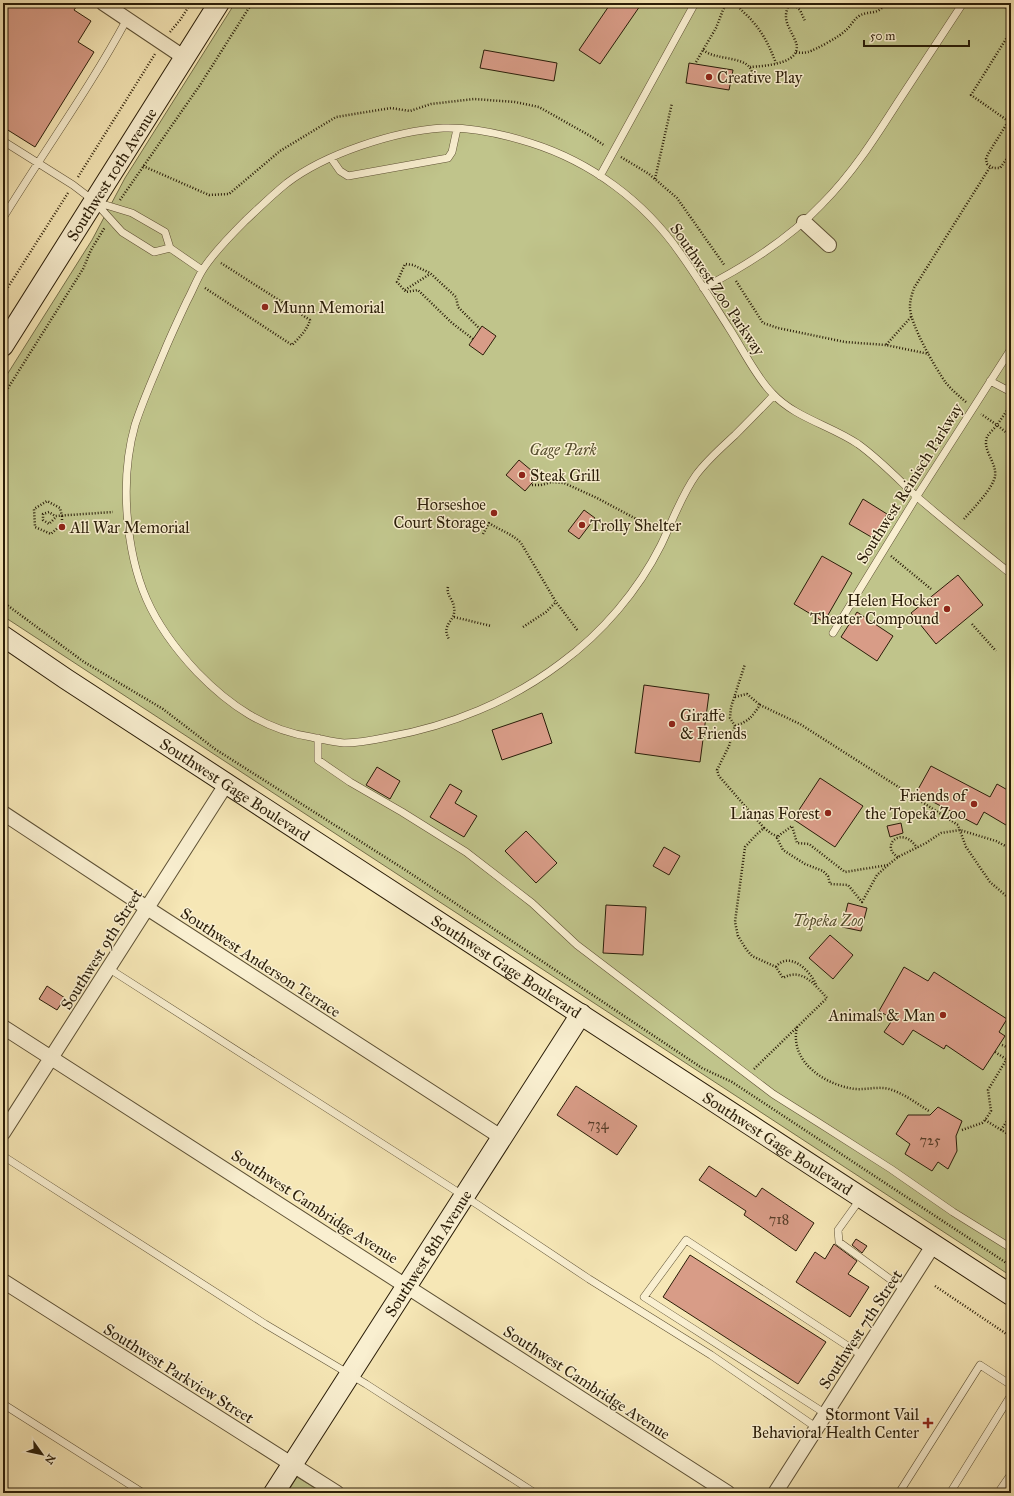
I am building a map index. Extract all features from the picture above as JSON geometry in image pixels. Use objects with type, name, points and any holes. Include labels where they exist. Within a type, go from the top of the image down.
[{"type":"main road","name":"Southwest 10th Avenue","points":[[4,344],[219,3]]},
{"type":"main road","name":"Southwest Gage Boulevard","points":[[3,636],[1011,1295]]},
{"type":"main road","name":"Southwest 8th Avenue","points":[[274,1493],[581,1014]]},
{"type":"street","points":[[103,3],[185,58]]},
{"type":"street","points":[[804,222],[829,245]]},
{"type":"street","name":"Southwest 9th Street","points":[[3,1134],[227,783]]},
{"type":"street","name":"Southwest Anderson Terrace","points":[[3,813],[501,1138]]},
{"type":"street","name":"Southwest Cambridge Avenue","points":[[3,1027],[728,1493]]},
{"type":"street","name":"Southwest 7th Street","points":[[775,1493],[934,1244]]},
{"type":"street","name":"Southwest Parkview Street","points":[[3,1281],[337,1493]]},
{"type":"lane","points":[[600,176],[695,3]]},
{"type":"lane","points":[[703,288],[731,274],[756,258],[804,222],[847,177],[869,147],[963,3]]},
{"type":"lane","points":[[3,218],[37,162],[106,57],[126,19]]},
{"type":"lane","points":[[331,158],[340,171],[348,176],[448,158],[452,152],[457,129]]},
{"type":"lane","name":"Southwest Zoo Parkway","points":[[774,395],[733,437],[713,454],[695,476],[673,516],[659,549],[644,574],[625,600],[582,646],[558,666],[532,683],[466,716],[436,726],[392,737],[347,743],[292,734],[268,725],[247,714],[227,700],[184,658],[155,618],[143,594],[134,565],[128,527],[126,499],[127,462],[134,427],[166,347],[202,270],[236,230],[262,204],[290,181],[331,158],[390,137],[427,130],[457,129],[486,132],[526,141],[564,156],[600,176],[630,198],[656,223],[678,250],[757,373],[774,395],[796,413],[842,435],[862,447],[884,464],[917,496],[961,534],[1011,574]]},
{"type":"lane","points":[[4,143],[73,185],[94,201],[122,232],[154,252],[170,248]]},
{"type":"lane","points":[[94,201],[132,213],[165,232],[170,248],[202,270]]},
{"type":"lane","name":"Southwest Reinisch Parkway","points":[[833,633],[917,496],[1011,349]]},
{"type":"lane","points":[[990,381],[1011,392]]},
{"type":"lane","points":[[318,738],[318,760],[350,782],[466,852],[532,903],[577,945],[773,1094],[891,1169],[953,1212],[1011,1248]]},
{"type":"lane","points":[[108,968],[464,1196],[589,1279],[711,1356],[817,1428]]},
{"type":"lane","points":[[3,1156],[265,1324],[366,1384],[535,1493]]},
{"type":"lane","points":[[862,1197],[838,1230],[838,1242],[905,1290]]},
{"type":"lane","points":[[826,1414],[644,1297],[686,1240],[863,1356]]},
{"type":"lane","points":[[898,1493],[980,1365],[1011,1385]]},
{"type":"lane","points":[[950,1493],[1011,1395]]},
{"type":"lane","points":[[3,1404],[143,1493]]},
{"type":"lane","points":[[998,1493],[1011,1474]]},
{"type":"path","points":[[3,295],[169,32],[180,20],[191,3]]},
{"type":"path","points":[[115,208],[200,85],[252,3]]},
{"type":"path","points":[[696,62],[716,28],[722,10],[727,3]]},
{"type":"path","points":[[737,3],[739,8],[753,22],[768,44],[776,63]]},
{"type":"path","points":[[703,50],[716,56],[738,60],[750,67],[791,59],[796,52],[796,43],[789,30],[786,20],[787,11],[791,3],[800,10],[805,21]]},
{"type":"path","points":[[796,52],[808,52],[842,34],[857,17],[866,13],[878,11],[885,3]]},
{"type":"path","points":[[1001,3],[1003,6],[1011,10]]},
{"type":"path","points":[[1010,122],[971,96],[1011,31]]},
{"type":"path","points":[[750,67],[752,79]]},
{"type":"path","points":[[655,179],[672,103]]},
{"type":"path","points":[[990,167],[987,161],[987,156],[1010,122],[1011,117]]},
{"type":"path","points":[[990,167],[1001,168],[1011,153]]},
{"type":"path","points":[[990,167],[914,288],[910,306],[911,317],[919,336],[940,375],[947,384],[973,408],[1007,433],[1011,442]]},
{"type":"path","points":[[3,396],[83,270],[91,250],[110,218]]},
{"type":"path","points":[[205,288],[292,345],[308,326],[310,320],[221,263]]},
{"type":"path","points":[[473,339],[452,323],[418,290],[406,292],[404,290],[397,282],[405,264],[414,265],[430,273],[456,297],[458,307],[480,329]]},
{"type":"path","points":[[404,290],[430,273]]},
{"type":"path","points":[[911,317],[886,345],[929,354]]},
{"type":"path","points":[[964,519],[990,488],[995,477],[994,462],[987,451],[987,438],[1010,406]]},
{"type":"path","points":[[532,485],[541,486],[552,482],[564,483],[655,529]]},
{"type":"path","points":[[47,501],[60,508],[62,516],[62,524],[51,534],[35,527],[34,509],[47,501]]},
{"type":"path","points":[[55,518],[49,524],[43,520],[43,514],[49,512],[55,516],[62,516],[113,512]]},
{"type":"path","points":[[482,534],[489,522],[498,529],[514,536],[521,543],[556,602],[578,631]]},
{"type":"path","points":[[884,550],[931,589]]},
{"type":"path","points":[[448,587],[447,594],[452,600],[454,608],[454,617],[446,627],[446,634],[449,639]]},
{"type":"path","points":[[3,602],[84,662],[163,709],[215,749],[407,871],[702,1068],[732,1082],[1011,1266]]},
{"type":"path","points":[[523,627],[546,612],[556,602]]},
{"type":"path","points":[[454,617],[490,626]]},
{"type":"path","points":[[972,624],[996,650]]},
{"type":"path","points":[[745,664],[731,707],[730,718],[735,726],[729,746],[718,770],[719,776],[764,828],[779,837]]},
{"type":"path","points":[[735,697],[747,694],[760,705],[800,724],[958,824],[966,847],[990,882],[1011,900]]},
{"type":"path","points":[[735,726],[747,722],[760,705]]},
{"type":"path","points":[[888,865],[845,872],[809,844],[797,843],[792,826],[777,838],[783,850],[805,864],[823,871],[828,876],[830,884],[848,885],[862,902],[877,875],[888,865],[898,857],[917,848],[941,833],[960,830],[996,841],[1011,849]]},
{"type":"path","points":[[752,1072],[827,998],[806,978],[800,975],[790,974],[783,978],[776,966],[752,956],[742,943],[736,929],[735,922],[745,847],[756,834],[764,828]]},
{"type":"path","points":[[898,857],[891,849],[891,843],[895,838],[908,838],[914,842],[917,848]]},
{"type":"path","points":[[776,966],[786,960],[794,962],[808,973],[816,987]]},
{"type":"path","points":[[798,1027],[796,1040],[800,1054],[808,1067],[821,1077],[836,1084],[856,1089],[874,1087],[888,1088],[903,1094],[929,1111]]},
{"type":"path","points":[[962,1130],[982,1123],[991,1111],[988,1090],[1011,1053],[1002,1045]]},
{"type":"path","points":[[995,1052],[1006,1059]]},
{"type":"path","points":[[1002,1130],[1011,1114]]},
{"type":"path","points":[[985,1120],[1011,1136]]},
{"type":"path","points":[[935,1286],[1011,1337]]},
{"type":"path","points":[[298,1488],[304,1493]]},
{"type":"green space","name":"Gage Park","points":[[235,3],[1011,3],[1011,1276],[3,616],[3,381],[92,240],[125,178]]},
{"type":"green space","points":[[297,1477],[323,1493],[287,1493]]},
{"type":"building","points":[[3,3],[79,3],[74,10],[91,21],[78,42],[94,52],[35,147],[3,127]]},
{"type":"building","points":[[611,3],[642,3],[600,64],[579,50]]},
{"type":"building","points":[[484,50],[557,63],[554,81],[480,68]]},
{"type":"building","name":"Creative Play","points":[[689,63],[733,70],[729,90],[686,83]]},
{"type":"building","points":[[482,326],[496,336],[483,355],[469,345]]},
{"type":"building","name":"Steak Grill","points":[[519,460],[538,476],[525,491],[506,475]]},
{"type":"building","points":[[863,499],[887,514],[873,538],[849,524]]},
{"type":"building","name":"Trolly Shelter","points":[[584,510],[595,518],[579,539],[568,531]]},
{"type":"building","points":[[822,556],[852,573],[824,622],[794,604]]},
{"type":"building","name":"Helen Hocker Theater Compound","points":[[958,575],[983,605],[936,644],[911,613]]},
{"type":"building","points":[[857,612],[893,636],[877,661],[841,637]]},
{"type":"building","name":"Giraffe & Friends","points":[[644,685],[709,694],[700,762],[635,753]]},
{"type":"building","points":[[542,713],[552,743],[502,760],[492,730]]},
{"type":"building","name":"Friends of the Topeka Zoo","points":[[931,766],[990,797],[997,784],[1011,792],[1011,828],[984,812],[977,825],[916,793]]},
{"type":"building","points":[[377,767],[400,781],[390,799],[366,785]]},
{"type":"building","name":"Lianas Forest","points":[[820,778],[863,806],[835,847],[793,819]]},
{"type":"building","points":[[450,784],[462,791],[455,803],[477,816],[464,837],[430,817]]},
{"type":"building","points":[[901,823],[903,833],[890,837],[887,826]]},
{"type":"building","points":[[526,831],[557,863],[536,883],[505,851]]},
{"type":"building","points":[[664,847],[680,856],[669,875],[653,866]]},
{"type":"building","points":[[848,903],[867,908],[861,931],[842,927]]},
{"type":"building","points":[[606,905],[646,907],[643,955],[603,953]]},
{"type":"building","points":[[830,935],[853,955],[833,979],[809,958]]},
{"type":"building","name":"Animals & Man","points":[[904,967],[928,981],[934,972],[1007,1019],[999,1032],[1005,1036],[983,1070],[946,1045],[944,1049],[913,1030],[903,1045],[884,1032],[893,1019],[879,1011]]},
{"type":"building","points":[[47,986],[65,998],[57,1010],[39,999]]},
{"type":"building","points":[[576,1086],[637,1126],[617,1155],[557,1115]]},
{"type":"building","points":[[938,1107],[962,1121],[956,1136],[957,1151],[948,1169],[938,1162],[932,1171],[905,1154],[910,1144],[896,1134],[908,1115],[930,1115]]},
{"type":"building","points":[[709,1166],[756,1197],[762,1188],[814,1223],[796,1251],[744,1215],[746,1211],[699,1180]]},
{"type":"building","points":[[856,1239],[867,1246],[862,1253],[852,1245]]},
{"type":"building","points":[[834,1244],[857,1261],[848,1274],[869,1287],[850,1317],[796,1282],[815,1252],[825,1259]]},
{"type":"building","points":[[690,1255],[826,1342],[798,1384],[663,1297]]},
{"type":"place","name":"Creative Play","points":[[709,77]]},
{"type":"place","name":"Munn Memorial","points":[[265,307]]},
{"type":"place","name":"Steak Grill","points":[[522,475]]},
{"type":"place","name":"Horseshoe Court Storage","points":[[494,513]]},
{"type":"place","name":"Trolly Shelter","points":[[582,525]]},
{"type":"place","name":"All War Memorial","points":[[62,527]]},
{"type":"place","name":"Helen Hocker Theater Compound","points":[[947,609]]},
{"type":"place","name":"Giraffe & Friends","points":[[672,724]]},
{"type":"place","name":"Friends of the Topeka Zoo","points":[[974,804]]},
{"type":"place","name":"Lianas Forest","points":[[828,813]]},
{"type":"place","name":"Animals & Man","points":[[943,1015]]},
{"type":"place","name":"Stormont Vail Behavioral Health Center","points":[[928,1423]]},
{"type":"park label","name":"Topeka Zoo","points":[[828,920]]}]
